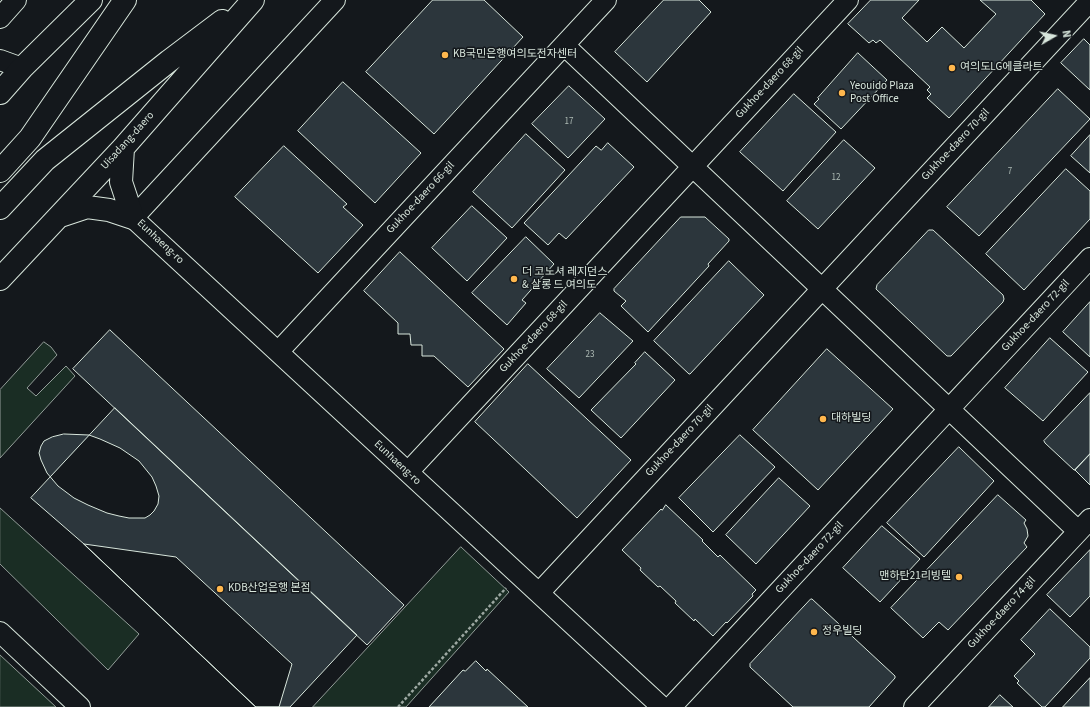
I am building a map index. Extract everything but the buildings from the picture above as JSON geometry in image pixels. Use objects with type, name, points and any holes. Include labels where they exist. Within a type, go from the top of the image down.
[{"type":"main road","points":[[0,93],[22,68],[91,0]]},
{"type":"main road","points":[[0,171],[30,138],[125,0]]},
{"type":"main road","name":"Uisadang-daero","points":[[0,279],[123,148],[251,0]]},
{"type":"main road","name":"Uisadang-daero","points":[[0,208],[45,160],[169,61],[251,0]]},
{"type":"main road","points":[[123,148],[121,182],[134,218]]},
{"type":"main road","points":[[59,216],[87,207],[109,210],[134,218]]},
{"type":"street","points":[[0,18],[16,0]]},
{"type":"street","points":[[134,218],[335,0]]},
{"type":"street","name":"Gukhoe-daero 66-gil","points":[[278,352],[606,0]]},
{"type":"street","name":"Gukhoe-daero 68-gil","points":[[408,472],[848,0]]},
{"type":"street","name":"Gukhoe-daero 70-gil","points":[[539,593],[1090,1]]},
{"type":"street","points":[[564,45],[949,409],[1084,525]]},
{"type":"street","points":[[0,60],[22,68]]},
{"type":"street","name":"Eunhaeng-ro","points":[[134,218],[662,707]]},
{"type":"street","name":"Gukhoe-daero 72-gil","points":[[671,707],[1090,258]]},
{"type":"street","name":"Gukhoe-daero 74-gil","points":[[914,707],[1084,525]]},
{"type":"street","points":[[0,632],[80,707]]},
{"type":"path","points":[[398,707],[518,574]]},
{"type":"green space","points":[[44,342],[51,347],[57,355],[27,388],[36,396],[66,366],[75,376],[0,458],[0,390]]},
{"type":"green space","points":[[0,508],[139,634],[108,670],[0,564]]},
{"type":"green space","points":[[461,547],[509,592],[406,707],[313,707]]},
{"type":"green space","points":[[0,655],[56,707],[0,707]]},
{"type":"place","name":"KB국민은행여의도전자센터","points":[[445,55]]},
{"type":"place","name":"여의도LG에클라트","points":[[952,68]]},
{"type":"place","name":"Yeouido Plaza Post Office","points":[[842,93]]},
{"type":"place","name":"더 코노셔 레지던스 & 살롱 드 여의도","points":[[514,279]]},
{"type":"place","name":"대하빌딩","points":[[823,419]]},
{"type":"place","name":"맨하탄21리빙텔","points":[[959,577]]},
{"type":"place","name":"KDB산업은행 본점","points":[[220,589]]},
{"type":"place","name":"정우빌딩","points":[[814,632]]}]
